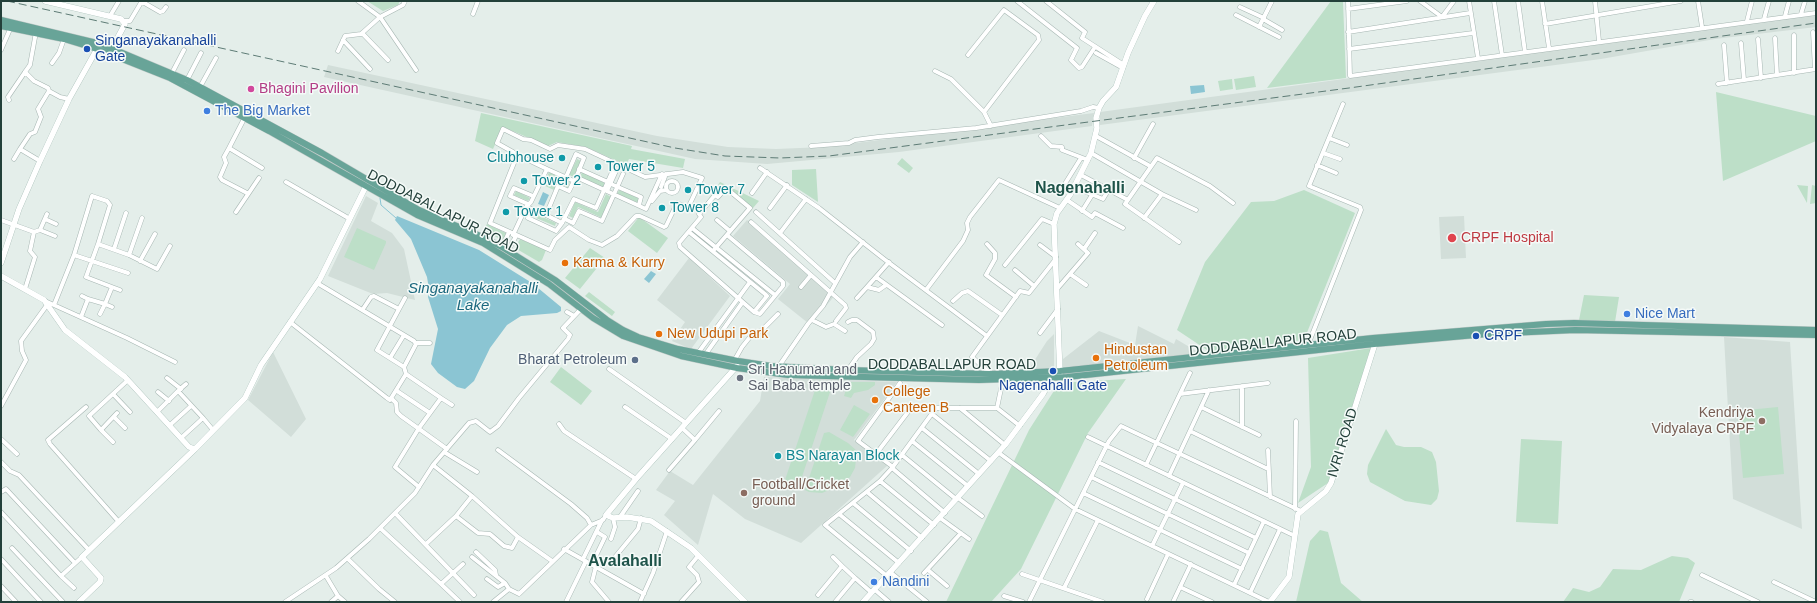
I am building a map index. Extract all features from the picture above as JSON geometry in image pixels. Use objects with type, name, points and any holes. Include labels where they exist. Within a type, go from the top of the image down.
[{"type":"main road","name":"DODDABALLAPUR ROAD","points":[[1,20],[63,33],[112,48],[187,80],[429,221],[483,243],[549,284],[604,326],[638,343],[681,356],[736,363],[848,370],[990,374],[1060,374],[1374,341],[1574,323],[1816,330]]},
{"type":"main road","name":"DODDABALLAPUR ROAD","points":[[1,26],[36,32],[97,49],[170,78],[245,117],[271,128],[366,186],[430,216],[486,238],[554,280],[607,320],[623,330],[651,342],[788,375],[927,379],[1003,379],[1052,374]]},
{"type":"main road","name":"DODDABALLAPUR ROAD","points":[[1060,374],[1308,346],[1487,334],[1575,330],[1816,335]]},
{"type":"street","points":[[45,1],[110,16],[124,21],[130,21],[142,1],[160,12],[166,7]]},
{"type":"street","points":[[110,16],[119,1]]},
{"type":"street","points":[[358,1],[380,17],[416,70]]},
{"type":"street","points":[[338,51],[345,36],[362,33],[380,17],[403,5],[405,1]]},
{"type":"street","points":[[473,14],[478,1]]},
{"type":"street","points":[[1017,1],[1077,48],[1071,60],[1080,68],[1095,47]]},
{"type":"street","points":[[1046,1],[1085,32],[1082,38],[1096,45],[1095,47],[1123,67]]},
{"type":"street","points":[[1060,374],[1054,224],[1060,208],[1067,200],[1091,153],[1096,136],[1096,118],[1099,108],[1103,101],[1116,87],[1145,16],[1154,1]]},
{"type":"street","points":[[1259,27],[1272,1]]},
{"type":"street","points":[[1348,1],[1350,76],[1702,27],[1816,13]]},
{"type":"street","points":[[1348,9],[1407,1]]},
{"type":"street","points":[[1420,1],[1442,17]]},
{"type":"street","points":[[1442,17],[1454,1]]},
{"type":"street","points":[[1468,1],[1478,58]]},
{"type":"street","points":[[1494,1],[1502,55]]},
{"type":"street","points":[[1518,1],[1525,52]]},
{"type":"street","points":[[1542,1],[1549,48]]},
{"type":"street","points":[[1595,1],[1599,41]]},
{"type":"street","points":[[1545,24],[1681,1]]},
{"type":"street","points":[[1698,1],[1702,27]]},
{"type":"street","points":[[1747,21],[1752,1]]},
{"type":"street","points":[[1764,19],[1769,1]]},
{"type":"street","points":[[1785,16],[1789,1]]},
{"type":"street","points":[[1801,14],[1805,1]]},
{"type":"street","points":[[1240,6],[1282,30]]},
{"type":"street","points":[[968,55],[1004,10],[1038,35],[1039,40],[984,112]]},
{"type":"street","points":[[1348,32],[1470,13]]},
{"type":"street","points":[[1236,16],[1278,37]]},
{"type":"street","points":[[112,48],[125,24],[124,21]]},
{"type":"street","points":[[1,50],[11,28]]},
{"type":"street","points":[[9,100],[8,97],[30,65],[36,32]]},
{"type":"street","points":[[1349,49],[1473,32]]},
{"type":"street","points":[[1718,84],[1815,69],[1813,32]]},
{"type":"street","points":[[362,33],[388,60]]},
{"type":"street","points":[[1794,35],[1794,73]]},
{"type":"street","points":[[1758,38],[1761,78]]},
{"type":"street","points":[[1775,38],[1777,75]]},
{"type":"street","points":[[52,63],[59,53],[64,39]]},
{"type":"street","points":[[343,40],[370,69]]},
{"type":"street","points":[[1741,43],[1744,80]]},
{"type":"street","points":[[1724,45],[1727,83]]},
{"type":"street","points":[[1,263],[3,250],[40,161],[69,99],[97,49]]},
{"type":"street","points":[[172,73],[184,50]]},
{"type":"street","points":[[1097,52],[1114,61]]},
{"type":"street","points":[[187,80],[201,53]]},
{"type":"street","points":[[200,87],[216,58]]},
{"type":"street","points":[[935,71],[950,79],[984,112],[991,126]]},
{"type":"street","points":[[25,72],[34,81],[48,88],[49,91],[60,97],[69,99]]},
{"type":"street","points":[[14,158],[30,134],[36,132],[41,115],[38,109],[49,91]]},
{"type":"street","points":[[1308,346],[1361,208],[1309,186],[1343,104]]},
{"type":"street","points":[[811,146],[991,126],[1081,111],[1093,107],[1099,108]]},
{"type":"street","points":[[245,117],[224,157],[226,163],[220,177],[222,180],[247,193]]},
{"type":"street","points":[[1134,158],[1153,124]]},
{"type":"street","points":[[503,129],[523,139],[531,140],[550,149],[558,145],[585,149],[645,177],[683,172],[702,178],[688,208],[677,203],[666,226],[664,227],[640,216],[636,216],[616,236],[602,245],[589,240],[569,227],[555,240],[550,250],[509,232],[490,223],[516,158],[513,152],[497,144],[503,129]]},
{"type":"street","points":[[1041,136],[1052,146],[1062,147],[1062,150],[1088,160]]},
{"type":"street","points":[[1096,136],[1150,166]]},
{"type":"street","points":[[1329,138],[1347,145]]},
{"type":"street","points":[[229,148],[262,168]]},
{"type":"street","points":[[20,149],[40,161]]},
{"type":"street","points":[[1091,153],[1142,181],[1162,194],[1196,210]]},
{"type":"street","points":[[1323,153],[1340,159]]},
{"type":"street","points":[[546,216],[558,186],[569,191],[584,158],[576,154],[566,177]]},
{"type":"street","points":[[524,158],[546,169],[614,194],[646,209]]},
{"type":"street","points":[[1066,182],[1081,158]]},
{"type":"street","points":[[1179,242],[1125,204],[1155,160],[1159,159],[1210,186],[1233,203]]},
{"type":"street","points":[[1318,165],[1336,173]]},
{"type":"street","points":[[760,168],[806,199],[987,336]]},
{"type":"street","points":[[508,251],[527,206],[546,169]]},
{"type":"street","points":[[579,169],[641,197],[639,206]]},
{"type":"street","points":[[752,193],[767,172]]},
{"type":"street","points":[[533,196],[514,188],[510,196],[532,210],[563,221],[573,223],[579,211],[602,221],[623,174]]},
{"type":"street","points":[[661,187],[664,174]]},
{"type":"street","points":[[646,209],[664,174]]},
{"type":"street","points":[[1081,175],[1128,200]]},
{"type":"street","points":[[236,212],[247,193],[259,178]]},
{"type":"street","points":[[926,290],[963,241],[968,230],[967,223],[970,217],[999,180],[1060,208]]},
{"type":"street","points":[[286,182],[350,219]]},
{"type":"street","points":[[532,210],[528,218],[556,231],[574,199],[596,208],[609,183]]},
{"type":"street","points":[[770,208],[786,185]]},
{"type":"street","points":[[61,576],[82,558],[88,550],[195,449],[245,398],[261,364],[317,283],[366,186]]},
{"type":"street","points":[[1074,187],[1103,199],[1109,189]]},
{"type":"street","points":[[713,251],[717,247],[729,233],[750,208],[726,188],[718,197],[715,195],[699,214],[701,217],[679,243],[680,248],[742,303],[754,312],[760,314],[783,286],[783,282],[729,233],[717,220]]},
{"type":"street","points":[[646,209],[649,208],[660,191],[667,190]]},
{"type":"street","points":[[1144,218],[1162,194]]},
{"type":"street","points":[[1082,211],[1092,195]]},
{"type":"street","points":[[54,305],[74,255],[92,196],[107,201],[110,205],[86,278],[120,290]]},
{"type":"street","points":[[780,234],[806,199]]},
{"type":"street","points":[[1067,200],[1092,217],[1095,213],[1124,228]]},
{"type":"street","points":[[756,212],[835,283]]},
{"type":"street","points":[[114,249],[126,213]]},
{"type":"street","points":[[40,230],[46,217],[56,224]]},
{"type":"street","points":[[129,255],[142,218]]},
{"type":"street","points":[[1005,265],[1042,219],[1054,224]]},
{"type":"street","points":[[1,220],[34,232],[40,230],[55,236]]},
{"type":"street","points":[[752,222],[846,307],[836,321]]},
{"type":"street","points":[[692,228],[775,295]]},
{"type":"street","points":[[24,289],[35,257],[30,251],[34,232]]},
{"type":"street","points":[[502,247],[509,232]]},
{"type":"street","points":[[689,232],[767,296],[754,312]]},
{"type":"street","points":[[1084,249],[1095,233]]},
{"type":"street","points":[[140,261],[155,234]]},
{"type":"street","points":[[779,366],[831,293],[850,257],[863,242]]},
{"type":"street","points":[[98,244],[129,255],[157,269],[170,246]]},
{"type":"street","points":[[988,244],[995,253],[995,259],[986,274],[1016,297]]},
{"type":"street","points":[[1057,289],[1088,252],[1078,244]]},
{"type":"street","points":[[1040,245],[1056,258]]},
{"type":"street","points":[[74,255],[128,273]]},
{"type":"street","points":[[990,374],[972,357],[1020,291],[1029,293],[1056,258]]},
{"type":"street","points":[[857,298],[889,262]]},
{"type":"street","points":[[1016,270],[1034,286]]},
{"type":"street","points":[[1070,274],[1086,285]]},
{"type":"street","points":[[800,287],[811,275]]},
{"type":"street","points":[[1,276],[46,303],[54,305],[128,338],[175,362]]},
{"type":"street","points":[[876,277],[942,325]]},
{"type":"street","points":[[698,353],[750,282]]},
{"type":"street","points":[[317,283],[363,309],[416,343],[430,343]]},
{"type":"street","points":[[867,287],[880,290],[886,285]]},
{"type":"street","points":[[100,314],[112,287]]},
{"type":"street","points":[[953,301],[962,293],[968,291],[1002,315]]},
{"type":"street","points":[[82,296],[112,307]]},
{"type":"street","points":[[363,309],[371,297],[374,296],[399,309]]},
{"type":"street","points":[[405,298],[377,350],[404,367],[406,374],[452,405]]},
{"type":"street","points":[[81,317],[88,299]]},
{"type":"street","points":[[46,303],[66,330],[128,380],[170,425],[188,447],[195,449]]},
{"type":"street","points":[[1,406],[26,360],[22,351],[21,341],[46,303]]},
{"type":"street","points":[[705,355],[742,303]]},
{"type":"street","points":[[1040,333],[1058,308]]},
{"type":"street","points":[[285,602],[292,600],[348,559],[419,487],[445,450],[473,421],[490,432],[498,426],[568,339],[570,335],[564,328],[581,309]]},
{"type":"street","points":[[566,312],[574,316]]},
{"type":"street","points":[[566,602],[604,518],[736,363],[742,347],[754,332],[761,331],[778,314]]},
{"type":"street","points":[[812,320],[826,327],[834,324],[845,331]]},
{"type":"street","points":[[848,322],[858,320],[873,332],[874,339],[871,344],[857,357],[848,370]]},
{"type":"street","points":[[290,322],[387,398],[390,400],[391,398],[396,403],[397,412],[445,450],[477,472]]},
{"type":"street","points":[[390,358],[404,335]]},
{"type":"street","name":"IVRI ROAD","points":[[1298,510],[1326,491],[1331,483],[1374,341]]},
{"type":"street","points":[[404,367],[416,343]]},
{"type":"street","points":[[609,369],[686,423]]},
{"type":"street","points":[[1146,465],[1190,373]]},
{"type":"street","points":[[391,398],[397,391],[406,374]]},
{"type":"street","points":[[863,602],[911,551],[1005,445],[1043,394],[1052,380],[1052,374]]},
{"type":"street","points":[[168,378],[213,430]]},
{"type":"street","points":[[997,408],[1003,379]]},
{"type":"street","points":[[89,416],[128,380]]},
{"type":"street","points":[[900,383],[858,440],[945,512]]},
{"type":"street","points":[[1180,394],[1268,383]]},
{"type":"street","points":[[157,412],[186,384]]},
{"type":"street","points":[[1242,386],[1242,427]]},
{"type":"street","points":[[1169,476],[1209,390]]},
{"type":"street","points":[[397,391],[430,413]]},
{"type":"street","points":[[158,392],[169,401]]},
{"type":"street","points":[[112,394],[130,412]]},
{"type":"street","points":[[419,487],[395,467],[419,428],[441,398]]},
{"type":"street","points":[[170,425],[191,406]]},
{"type":"street","points":[[625,407],[672,438]]},
{"type":"street","points":[[1201,407],[1259,435]]},
{"type":"street","points":[[113,442],[89,416],[85,408],[48,440],[119,522]]},
{"type":"street","points":[[882,408],[997,408],[1020,426]]},
{"type":"street","points":[[876,454],[911,408]]},
{"type":"street","points":[[927,602],[825,525],[867,492],[893,468],[936,408]]},
{"type":"street","points":[[960,408],[1005,445]]},
{"type":"street","points":[[669,470],[719,411]]},
{"type":"street","points":[[101,430],[118,413]]},
{"type":"street","points":[[932,414],[991,461]]},
{"type":"street","points":[[114,417],[125,428]]},
{"type":"street","points":[[181,438],[202,418]]},
{"type":"street","points":[[999,452],[1075,509],[1270,602],[1289,577],[1295,536],[1298,514],[1296,421]]},
{"type":"street","points":[[560,424],[564,431],[636,479]]},
{"type":"street","points":[[1029,602],[1106,446],[1121,426],[1298,510]]},
{"type":"street","points":[[682,428],[695,440]]},
{"type":"street","points":[[922,428],[980,474]]},
{"type":"street","points":[[1190,431],[1268,469]]},
{"type":"street","points":[[1088,437],[1295,536]]},
{"type":"street","points":[[1,439],[17,454]]},
{"type":"street","points":[[912,441],[968,486]]},
{"type":"street","points":[[498,450],[571,504],[587,518],[591,525]]},
{"type":"street","points":[[1268,450],[1270,497]]},
{"type":"street","points":[[902,454],[957,499],[982,516]]},
{"type":"street","points":[[1,462],[10,472],[19,475],[88,550]]},
{"type":"street","points":[[1098,462],[1256,538]]},
{"type":"street","points":[[433,465],[472,496],[518,537],[552,561]]},
{"type":"street","points":[[1091,477],[1249,553]]},
{"type":"street","points":[[880,481],[934,525]]},
{"type":"street","points":[[1152,546],[1183,483]]},
{"type":"street","points":[[1,492],[6,489],[75,563]]},
{"type":"street","points":[[620,517],[638,491]]},
{"type":"street","points":[[867,492],[922,538]]},
{"type":"street","points":[[1083,493],[1242,569]]},
{"type":"street","points":[[426,544],[456,516],[472,496]]},
{"type":"street","points":[[853,503],[911,551]]},
{"type":"street","points":[[1,512],[74,588]]},
{"type":"street","points":[[395,513],[426,544],[452,574],[474,595]]},
{"type":"street","points":[[839,514],[899,563]]},
{"type":"street","points":[[456,516],[478,533],[490,534],[504,546],[512,548],[518,537]]},
{"type":"street","points":[[472,557],[505,583],[509,589],[519,594],[564,549],[591,525],[604,518],[641,518],[651,520],[691,548],[745,602]]},
{"type":"street","points":[[611,539],[616,527],[612,521],[613,518]]},
{"type":"street","points":[[615,557],[638,529],[641,518]]},
{"type":"street","points":[[940,518],[969,539]]},
{"type":"street","points":[[1064,588],[1098,520]]},
{"type":"street","points":[[1234,585],[1264,521]]},
{"type":"street","points":[[380,528],[460,602]]},
{"type":"street","points":[[1250,593],[1280,529]]},
{"type":"street","points":[[640,602],[667,531]]},
{"type":"street","points":[[597,532],[605,537],[594,565],[592,582],[605,601]]},
{"type":"street","points":[[947,586],[926,571],[961,533]]},
{"type":"street","points":[[12,548],[63,602]]},
{"type":"street","points":[[564,549],[644,594]]},
{"type":"street","points":[[476,552],[495,570],[496,576]]},
{"type":"street","points":[[1147,599],[1168,554]]},
{"type":"street","points":[[681,602],[699,582],[697,575],[689,567],[698,556]]},
{"type":"street","points":[[833,557],[855,578],[889,602]]},
{"type":"street","points":[[79,602],[100,582],[101,578],[82,558]]},
{"type":"street","points":[[1,559],[42,602]]},
{"type":"street","points":[[348,559],[395,602]]},
{"type":"street","points":[[441,584],[463,564]]},
{"type":"street","points":[[1173,602],[1191,564]]},
{"type":"street","points":[[818,595],[842,566]]},
{"type":"street","points":[[1022,574],[1103,602]]},
{"type":"street","points":[[326,576],[338,596],[346,602]]},
{"type":"street","points":[[1702,576],[1754,601]]},
{"type":"street","points":[[835,602],[855,578]]},
{"type":"street","points":[[487,579],[498,586],[505,583]]},
{"type":"street","points":[[1774,582],[1816,602]]},
{"type":"street","points":[[1,586],[16,602]]},
{"type":"street","points":[[1180,587],[1212,602]]},
{"type":"street","points":[[494,602],[509,589]]},
{"type":"street","points":[[331,602],[338,596]]},
{"type":"street","points":[[1004,596],[1023,602]]},
{"type":"shaded area","points":[[1816,15],[1816,27],[1715,39],[1601,59],[1100,125],[1100,112]]},
{"type":"shaded area","points":[[328,65],[657,136],[728,147],[776,149],[824,147],[1094,113],[1092,126],[899,152],[767,164],[695,159],[324,77]]},
{"type":"shaded area","points":[[366,196],[378,203],[371,221],[392,233],[404,249],[415,300],[387,293],[373,294],[328,276]]},
{"type":"shaded area","name":"CRPF Hospital","points":[[1464,216],[1466,258],[1441,259],[1439,217]]},
{"type":"shaded area","points":[[747,220],[836,294],[811,324],[778,299],[790,284],[733,236]]},
{"type":"shaded area","points":[[689,258],[730,296],[691,349],[672,341],[685,322],[657,300]]},
{"type":"shaded area","points":[[1138,326],[1174,344],[1176,339],[1203,355],[1063,367],[1063,359],[1099,331],[1135,345]]},
{"type":"shaded area","points":[[1054,334],[1054,368],[1029,369],[1047,341]]},
{"type":"shaded area","name":"Kendriya Vidyalaya CRPF","points":[[1724,337],[1790,342],[1802,529],[1733,499]]},
{"type":"shaded area","points":[[273,352],[306,419],[291,437],[248,400]]},
{"type":"shaded area","points":[[764,377],[897,382],[854,440],[888,465],[801,543],[745,519],[713,494],[698,545],[664,515],[675,501],[656,490],[670,471],[693,485],[760,401]]},
{"type":"green space","points":[[367,1],[400,1],[398,5],[383,11]]},
{"type":"green space","points":[[1331,1],[1343,2],[1346,78],[1267,88]]},
{"type":"green space","points":[[1254,76],[1256,87],[1236,90],[1234,79]]},
{"type":"green space","points":[[1232,79],[1233,89],[1220,91],[1218,81]]},
{"type":"green space","points":[[1716,92],[1816,116],[1816,141],[1723,181]]},
{"type":"green space","points":[[481,113],[632,146],[631,149],[685,159],[683,168],[629,159],[626,165],[586,147],[557,142],[548,146],[503,127],[493,149],[475,141]]},
{"type":"green space","points":[[902,158],[913,168],[909,173],[897,164]]},
{"type":"green space","points":[[577,159],[581,161],[574,177],[569,175]]},
{"type":"green space","points":[[816,169],[818,202],[792,185],[792,170]]},
{"type":"green space","points":[[549,172],[570,182],[568,188],[557,183],[554,190],[543,185]]},
{"type":"green space","points":[[582,172],[605,183],[603,188],[580,177]]},
{"type":"green space","points":[[720,182],[759,201],[753,208],[726,185],[719,194],[716,192],[700,211]]},
{"type":"green space","points":[[1797,185],[1808,186],[1807,203]]},
{"type":"green space","points":[[1812,185],[1816,186],[1816,203],[1810,204]]},
{"type":"green space","points":[[619,190],[643,200],[641,204],[617,194]]},
{"type":"green space","points":[[1304,190],[1355,213],[1304,340],[1210,352],[1177,330],[1205,262],[1251,202],[1274,201]]},
{"type":"green space","points":[[516,191],[530,198],[528,201],[514,195]]},
{"type":"green space","points":[[606,194],[611,197],[602,218],[578,207],[573,218],[569,216],[575,202],[598,212]]},
{"type":"green space","points":[[538,215],[556,223],[555,226],[536,218]]},
{"type":"green space","points":[[639,217],[668,238],[657,253],[628,231]]},
{"type":"green space","points":[[487,224],[508,234],[504,241],[483,230]]},
{"type":"green space","points":[[357,228],[386,241],[374,270],[344,257]]},
{"type":"green space","points":[[520,239],[546,250],[542,260],[539,262],[515,248]]},
{"type":"green space","points":[[590,248],[605,258],[580,289],[565,278]]},
{"type":"green space","points":[[589,292],[615,312],[612,316],[585,296]]},
{"type":"green space","points":[[1584,295],[1619,297],[1615,322],[1579,320]]},
{"type":"green space","points":[[1371,348],[1328,483],[1298,503],[1311,467],[1308,358]]},
{"type":"green space","points":[[561,367],[592,391],[581,405],[550,382]]},
{"type":"green space","points":[[1126,379],[1088,433],[1021,569],[991,602],[946,602],[1029,430],[1059,383]]},
{"type":"green space","points":[[818,381],[833,383],[798,489],[784,483]]},
{"type":"green space","points":[[848,382],[875,382],[875,385],[868,390],[854,393],[851,398],[844,396]]},
{"type":"green space","points":[[854,405],[870,414],[853,437],[840,430]]},
{"type":"green space","points":[[1778,407],[1784,474],[1743,478],[1737,411]]},
{"type":"green space","points":[[1386,429],[1396,445],[1404,447],[1421,447],[1432,452],[1436,462],[1439,491],[1437,499],[1431,505],[1405,501],[1370,482],[1367,474],[1368,465]]},
{"type":"green space","points":[[829,432],[848,443],[857,451],[855,468],[850,477],[839,486],[822,493],[809,492],[805,490],[824,433]]},
{"type":"green space","points":[[1521,439],[1562,441],[1558,524],[1516,522]]},
{"type":"green space","points":[[1320,530],[1328,532],[1341,583],[1363,602],[1296,602],[1310,541]]},
{"type":"green space","points":[[1672,556],[1688,558],[1695,563],[1679,602],[1563,602],[1573,588],[1589,592],[1600,587],[1613,569],[1641,570]]},
{"type":"water","points":[[1204,85],[1205,92],[1191,94],[1190,86]]},
{"type":"water","points":[[543,192],[549,195],[544,206],[538,204]]},
{"type":"water","name":"Singanayakanahalli Lake","points":[[397,216],[479,250],[532,283],[561,307],[561,311],[557,313],[521,316],[507,325],[490,348],[474,381],[465,389],[457,387],[438,373],[431,364],[438,329],[428,297],[429,289],[427,277],[411,239],[395,220]]},
{"type":"water","points":[[651,271],[656,274],[649,283],[644,279]]},
{"type":"waterway","points":[[380,198],[381,205],[396,218]]},
{"type":"railway","points":[[7,1],[675,148],[725,156],[780,158],[829,156],[1349,88],[1816,23]]},
{"type":"place","name":"Singanayakanahalli Gate","points":[[87,49]]},
{"type":"place","name":"Bhagini Pavilion","points":[[251,89]]},
{"type":"place","name":"The Big Market","points":[[207,111]]},
{"type":"place","name":"Clubhouse","points":[[562,158]]},
{"type":"place","name":"Tower 5","points":[[598,167]]},
{"type":"place","name":"Tower 2","points":[[524,181]]},
{"type":"place","name":"Tower 7","points":[[688,190]]},
{"type":"place","name":"Tower 8","points":[[662,208]]},
{"type":"place","name":"Tower 1","points":[[506,212]]},
{"type":"place","name":"CRPF Hospital","points":[[1452,238]]},
{"type":"place","name":"Karma & Kurry","points":[[565,263]]},
{"type":"place","name":"Nice Mart","points":[[1627,314]]},
{"type":"place","name":"New Udupi Park","points":[[659,334]]},
{"type":"place","name":"CRPF","points":[[1476,336]]},
{"type":"place","name":"Hindustan Petroleum","points":[[1096,358]]},
{"type":"place","name":"Bharat Petroleum","points":[[635,360]]},
{"type":"place","name":"Nagenahalli Gate","points":[[1053,371]]},
{"type":"place","name":"Sri Hanuman and Sai Baba temple","points":[[740,378]]},
{"type":"place","name":"College Canteen B","points":[[875,400]]},
{"type":"place","name":"Kendriya Vidyalaya CRPF","points":[[1762,421]]},
{"type":"place","name":"BS Narayan Block","points":[[778,456]]},
{"type":"place","name":"Football/Cricket ground","points":[[744,493]]},
{"type":"place","name":"Nandini","points":[[874,582]]},
{"type":"district","name":"Nagenahalli","points":[[1080,189]]},
{"type":"district","name":"Avalahalli","points":[[625,562]]}]
